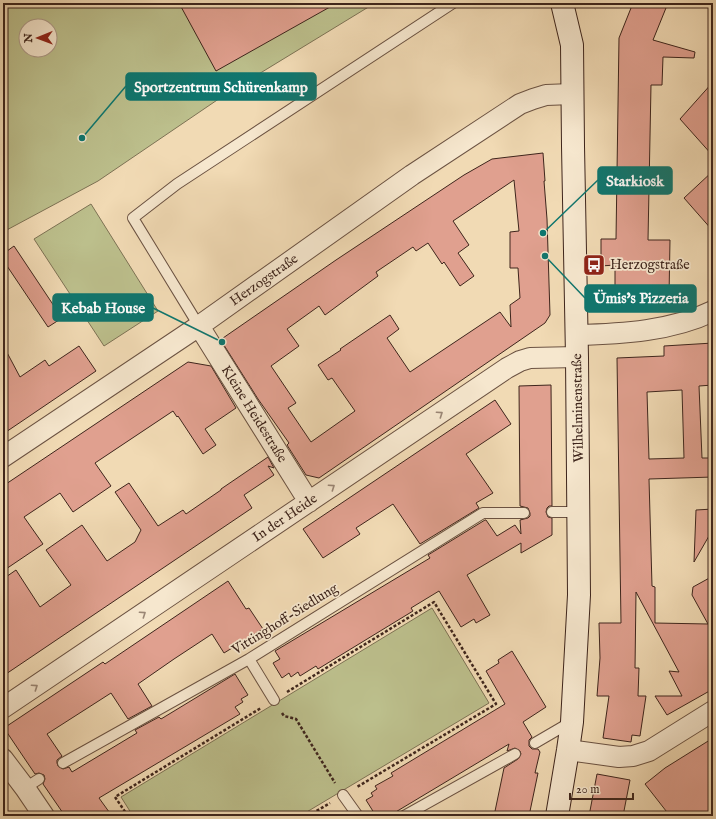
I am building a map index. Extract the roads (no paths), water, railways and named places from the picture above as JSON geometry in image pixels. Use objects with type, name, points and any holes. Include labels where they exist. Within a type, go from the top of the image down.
[{"type":"street","name":"Wilhelminenstraße","points":[[557,816],[572,722],[579,595],[577,335],[572,45],[564,3]]},
{"type":"street","name":"Herzogstraße","points":[[3,457],[200,326],[412,175],[520,104],[533,98],[546,95],[572,94]]},
{"type":"street","points":[[577,335],[641,331],[674,325],[704,316],[713,311]]},
{"type":"street","name":"Kleine Heidestraße","points":[[200,326],[309,502]]},
{"type":"street","name":"In der Heide","points":[[3,708],[507,368],[520,361],[530,358],[577,357]]},
{"type":"street","points":[[568,750],[619,758],[633,756],[649,751],[713,711]]},
{"type":"street","points":[[3,759],[32,783],[44,816]]},
{"type":"lane","points":[[200,326],[133,218],[177,184],[453,3]]},
{"type":"lane","name":"Vittinghoff-Siedlung","points":[[63,763],[249,659],[483,513],[524,512]]},
{"type":"lane","points":[[552,512],[579,512]]},
{"type":"lane","points":[[249,659],[274,700]]},
{"type":"lane","points":[[535,743],[572,722]]},
{"type":"lane","points":[[404,816],[515,754]]},
{"type":"lane","points":[[343,795],[358,816]]},
{"type":"place","name":"Sportzentrum Schürenkamp","points":[[82,138]]},
{"type":"place","name":"Starkiosk","points":[[543,233]]},
{"type":"place","name":"Ümis's Pizzeria","points":[[545,256]]},
{"type":"place","name":"Herzogstraße","points":[[594,265]]},
{"type":"place","name":"Kebab House","points":[[222,342]]}]
